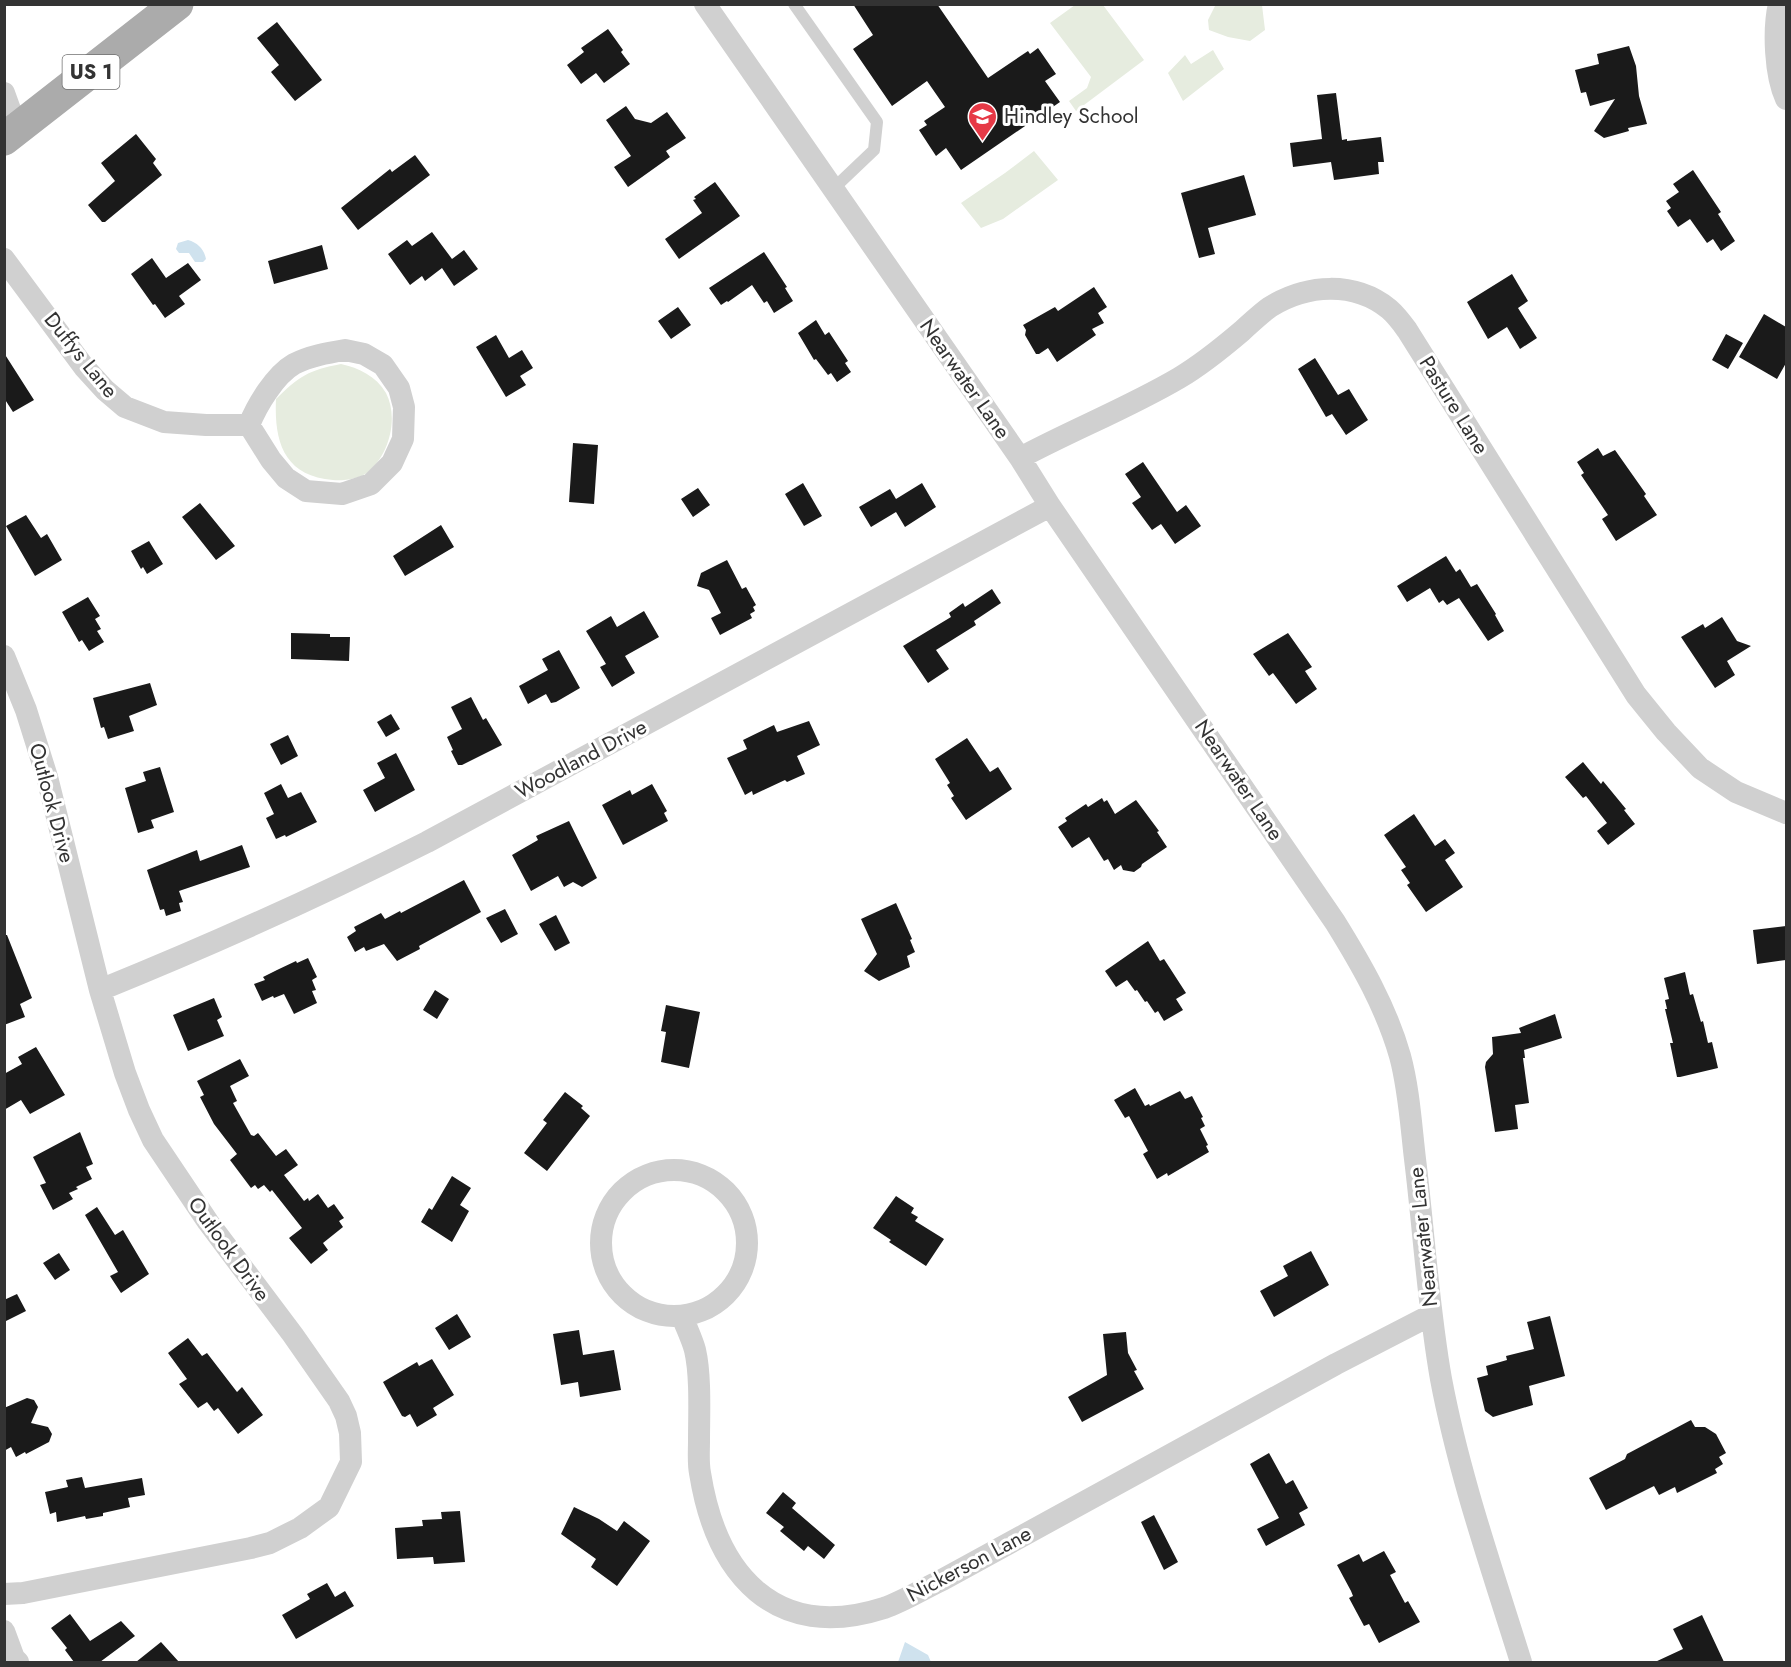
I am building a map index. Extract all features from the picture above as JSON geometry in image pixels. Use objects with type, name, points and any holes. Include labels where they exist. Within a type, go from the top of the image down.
[{"type":"main road","name":"US 1","points":[[11,134],[177,4]]},
{"type":"street","name":"Nearwater Lane","points":[[705,4],[1020,458],[1050,506],[1335,922],[1383,1006],[1400,1056],[1411,1119],[1427,1256],[1431,1315],[1442,1382],[1457,1449],[1521,1662]]},
{"type":"street","points":[[1779,4],[1776,16],[1777,48],[1781,88],[1786,99]]},
{"type":"street","points":[[4,93],[11,134]]},
{"type":"street","name":"Duffys Lane","points":[[4,259],[84,367],[125,407],[164,422],[249,425]]},
{"type":"street","name":"Pasture Lane","points":[[1020,458],[1181,377],[1223,347],[1269,308],[1292,296],[1309,290],[1330,288],[1355,291],[1372,298],[1390,310],[1407,330],[1636,695],[1700,768],[1736,792],[1786,813]]},
{"type":"street","points":[[345,350],[364,354],[383,365],[399,388],[404,407],[403,439],[392,463],[371,484],[342,494],[306,491],[286,478],[271,460],[249,425],[258,403],[292,365],[319,355],[345,350]]},
{"type":"street","name":"Woodland Drive","points":[[100,990],[325,893],[427,842],[1050,506]]},
{"type":"street","name":"Outlook Drive","points":[[4,656],[23,701],[47,777],[100,990],[125,1073],[139,1110],[153,1140],[208,1222],[293,1335],[339,1401],[350,1433],[351,1462],[329,1507],[300,1528],[270,1543],[23,1593],[4,1594]]},
{"type":"street","points":[[682,1171],[706,1177],[726,1192],[740,1212],[747,1236],[745,1260],[737,1281],[722,1298],[704,1310],[682,1316],[657,1315],[635,1305],[616,1289],[604,1268],[600,1243],[604,1219],[616,1197],[635,1181],[658,1172],[682,1171]]},
{"type":"street","name":"Nickerson Lane","points":[[682,1316],[695,1350],[699,1402],[700,1471],[709,1513],[723,1551],[741,1576],[767,1600],[792,1613],[851,1616],[885,1607],[932,1585],[1336,1364],[1431,1315]]},
{"type":"street","points":[[4,1631],[14,1658],[18,1662]]},
{"type":"lane","points":[[794,4],[877,122],[874,150],[833,189]]},
{"type":"shaded area","points":[[1216,4],[1262,5],[1265,30],[1250,41],[1228,37],[1209,30],[1208,20]]},
{"type":"shaded area","points":[[1075,5],[1103,5],[1144,60],[1076,111],[1069,101],[1087,88],[1091,77],[1050,23]]},
{"type":"shaded area","points":[[1213,50],[1224,69],[1183,101],[1168,73],[1185,55],[1191,64]]},
{"type":"shaded area","points":[[1034,151],[1058,180],[1003,219],[981,228],[961,203]]},
{"type":"shaded area","points":[[341,364],[366,374],[382,387],[390,403],[392,424],[382,456],[375,465],[361,476],[337,480],[316,477],[303,472],[285,454],[277,429],[276,399],[305,375]]},
{"type":"water","points":[[188,240],[202,249],[206,259],[203,262],[195,262],[189,253],[179,253],[176,249],[178,243]]},
{"type":"water","points":[[905,1642],[928,1655],[931,1662],[898,1662]]},
{"type":"building","points":[[853,4],[937,4],[988,78],[1028,51],[1030,54],[1038,48],[1056,74],[1045,81],[1060,102],[961,170],[946,148],[936,156],[919,130],[927,125],[924,121],[945,107],[927,81],[892,106],[853,49],[873,35]]},
{"type":"building","points":[[277,22],[322,80],[295,101],[271,72],[279,65],[257,38]]},
{"type":"building","points":[[608,29],[630,64],[604,83],[596,73],[581,84],[567,65],[584,52],[581,48]]},
{"type":"building","points":[[1629,46],[1636,66],[1639,96],[1647,124],[1628,128],[1629,131],[1604,138],[1594,131],[1615,99],[1590,106],[1586,92],[1581,93],[1575,70],[1599,64],[1597,54]]},
{"type":"building","points":[[1336,93],[1342,140],[1381,137],[1384,162],[1378,162],[1379,174],[1334,180],[1331,162],[1293,167],[1290,143],[1322,139],[1317,95]]},
{"type":"building","points":[[626,106],[635,119],[651,123],[667,112],[686,138],[666,151],[670,157],[628,187],[614,167],[631,156],[606,120]]},
{"type":"building","points":[[136,134],[156,159],[153,163],[162,175],[105,222],[102,222],[88,205],[115,181],[101,163]]},
{"type":"building","points":[[415,155],[430,175],[358,230],[341,208],[390,169],[392,172]]},
{"type":"building","points":[[1693,170],[1721,212],[1718,214],[1735,241],[1721,251],[1713,239],[1707,243],[1690,219],[1678,227],[1667,211],[1671,208],[1666,201],[1679,192],[1673,184]]},
{"type":"building","points":[[1244,175],[1256,215],[1208,228],[1215,254],[1199,258],[1181,193]]},
{"type":"building","points":[[715,182],[740,216],[679,259],[665,239],[702,213],[693,200],[696,199],[694,197]]},
{"type":"building","points":[[432,232],[452,259],[464,250],[478,269],[454,286],[442,268],[425,281],[422,276],[410,285],[388,254],[407,240],[412,246]]},
{"type":"building","points":[[322,245],[328,269],[274,284],[268,261]]},
{"type":"building","points":[[764,252],[787,287],[785,288],[793,301],[774,313],[767,301],[764,303],[752,285],[721,305],[709,288]]},
{"type":"building","points":[[152,258],[166,278],[188,263],[201,280],[179,296],[185,304],[165,318],[131,274]]},
{"type":"building","points":[[1512,274],[1528,301],[1518,308],[1537,338],[1520,349],[1507,327],[1488,339],[1467,302]]},
{"type":"building","points":[[1094,287],[1107,307],[1098,313],[1104,323],[1092,329],[1096,335],[1057,362],[1048,348],[1036,354],[1025,335],[1026,330],[1023,325],[1055,307],[1058,311]]},
{"type":"building","points":[[678,307],[691,325],[671,339],[658,321]]},
{"type":"building","points":[[1764,314],[1786,327],[1786,363],[1777,379],[1739,357]]},
{"type":"building","points":[[816,320],[825,335],[829,332],[848,361],[845,363],[851,372],[837,382],[831,373],[828,375],[816,359],[814,360],[798,333]]},
{"type":"building","points":[[1726,334],[1743,343],[1728,369],[1712,360]]},
{"type":"building","points":[[496,335],[509,358],[522,350],[533,368],[520,376],[526,385],[506,397],[476,347]]},
{"type":"building","points":[[4,353],[34,400],[13,412],[4,398]]},
{"type":"building","points":[[1315,358],[1338,395],[1349,389],[1368,420],[1346,435],[1332,414],[1326,417],[1298,369]]},
{"type":"building","points":[[573,443],[598,445],[594,504],[569,502]]},
{"type":"building","points":[[1598,448],[1603,456],[1615,450],[1646,494],[1644,496],[1657,515],[1616,541],[1602,519],[1608,515],[1581,475],[1584,473],[1577,462]]},
{"type":"building","points":[[1143,462],[1177,512],[1186,505],[1201,526],[1175,544],[1161,524],[1152,530],[1132,503],[1141,497],[1125,474]]},
{"type":"building","points":[[803,483],[822,516],[804,526],[785,494]]},
{"type":"building","points":[[922,483],[936,507],[905,527],[896,512],[871,527],[859,507],[890,489],[896,499]]},
{"type":"building","points":[[698,488],[710,505],[693,517],[681,499]]},
{"type":"building","points":[[200,503],[235,546],[216,560],[182,517]]},
{"type":"building","points":[[26,515],[41,538],[47,534],[62,560],[35,576],[6,526]]},
{"type":"building","points":[[441,525],[454,547],[405,576],[393,556]]},
{"type":"building","points":[[149,541],[163,564],[147,574],[143,567],[141,569],[131,551]]},
{"type":"building","points":[[1446,556],[1456,572],[1460,569],[1471,587],[1477,584],[1496,614],[1504,631],[1488,641],[1459,598],[1447,605],[1443,600],[1439,603],[1430,588],[1407,602],[1397,586]]},
{"type":"building","points":[[727,560],[742,589],[746,587],[756,605],[753,607],[755,611],[750,614],[752,618],[720,635],[711,618],[721,613],[709,590],[697,586],[701,573]]},
{"type":"building","points":[[992,589],[1001,603],[974,621],[976,625],[936,650],[949,669],[928,683],[903,646],[951,617],[949,613],[963,603],[965,607]]},
{"type":"building","points":[[88,597],[100,616],[95,619],[101,629],[97,631],[104,642],[89,651],[82,640],[79,642],[62,612]]},
{"type":"building","points":[[644,611],[659,637],[625,656],[635,673],[612,687],[600,667],[606,664],[586,631],[611,616],[617,627]]},
{"type":"building","points":[[1722,617],[1737,641],[1751,646],[1727,661],[1735,675],[1715,688],[1681,637],[1703,624],[1705,628]]},
{"type":"building","points":[[291,633],[350,637],[349,661],[291,659]]},
{"type":"building","points":[[1288,633],[1312,667],[1305,671],[1317,689],[1296,704],[1273,673],[1269,676],[1253,654]]},
{"type":"building","points":[[559,650],[580,688],[556,702],[551,703],[546,694],[528,704],[519,686],[548,670],[542,659]]},
{"type":"building","points":[[150,683],[157,705],[129,716],[134,731],[108,739],[104,727],[101,728],[93,698]]},
{"type":"building","points":[[471,697],[483,720],[486,718],[502,745],[458,765],[447,737],[462,729],[451,707]]},
{"type":"building","points":[[391,714],[400,729],[386,737],[377,722]]},
{"type":"building","points":[[809,721],[820,745],[797,756],[805,774],[787,782],[785,780],[753,795],[752,791],[745,795],[727,758],[747,749],[743,740],[774,725],[777,732]]},
{"type":"building","points":[[288,735],[298,756],[281,765],[270,744]]},
{"type":"building","points":[[967,738],[990,772],[998,767],[1012,789],[966,820],[951,798],[954,796],[947,785],[950,783],[935,759]]},
{"type":"building","points":[[396,753],[415,790],[375,812],[363,790],[385,778],[377,763]]},
{"type":"building","points":[[1583,762],[1601,784],[1603,781],[1635,824],[1608,845],[1597,831],[1607,823],[1586,796],[1583,798],[1565,777]]},
{"type":"building","points":[[160,767],[174,812],[151,820],[154,828],[138,833],[125,788],[146,781],[143,772]]},
{"type":"building","points":[[281,784],[288,798],[301,792],[317,822],[286,837],[285,835],[276,839],[266,818],[274,814],[264,793]]},
{"type":"building","points":[[652,784],[667,811],[664,813],[668,821],[623,845],[602,805],[630,790],[632,795]]},
{"type":"building","points":[[1102,798],[1104,802],[1107,800],[1115,814],[1136,800],[1159,831],[1157,832],[1167,847],[1134,872],[1123,870],[1121,865],[1114,870],[1108,859],[1104,861],[1089,837],[1072,848],[1058,827],[1067,821],[1065,818],[1086,804],[1088,807]]},
{"type":"building","points":[[1414,814],[1435,846],[1445,839],[1455,853],[1445,860],[1463,887],[1426,912],[1407,885],[1410,883],[1401,870],[1406,867],[1384,835]]},
{"type":"building","points":[[569,821],[597,878],[582,887],[573,882],[564,887],[558,876],[531,891],[512,855],[538,840],[536,836]]},
{"type":"building","points":[[242,845],[250,867],[179,891],[183,902],[179,903],[181,911],[166,916],[164,909],[160,910],[147,870],[197,850],[200,861]]},
{"type":"building","points":[[464,880],[481,912],[419,946],[420,949],[397,961],[384,944],[366,951],[364,947],[355,952],[347,937],[356,931],[354,927],[381,913],[385,919],[400,911],[401,913]]},
{"type":"building","points":[[896,903],[912,939],[910,940],[915,952],[907,956],[910,967],[879,981],[864,971],[877,954],[861,919]]},
{"type":"building","points":[[505,909],[518,934],[501,943],[486,918]]},
{"type":"building","points":[[556,915],[570,943],[555,951],[539,924]]},
{"type":"building","points":[[1786,926],[1786,960],[1757,964],[1753,930]]},
{"type":"building","points":[[4,935],[7,935],[32,998],[20,1004],[25,1017],[4,1025]]},
{"type":"building","points":[[1148,941],[1160,961],[1164,959],[1186,993],[1176,999],[1183,1010],[1164,1021],[1158,1011],[1155,1013],[1127,980],[1116,987],[1105,971]]},
{"type":"building","points":[[308,958],[317,977],[312,980],[316,990],[312,991],[317,1003],[294,1014],[284,994],[262,1001],[254,984],[265,980],[263,977],[277,970]]},
{"type":"building","points":[[1685,972],[1690,995],[1693,994],[1708,1043],[1712,1042],[1718,1068],[1677,1077],[1670,1043],[1673,1043],[1665,1009],[1667,1009],[1665,1000],[1669,999],[1664,978]]},
{"type":"building","points":[[435,990],[449,999],[437,1019],[423,1010]]},
{"type":"building","points":[[214,998],[222,1017],[217,1020],[224,1036],[188,1051],[173,1015]]},
{"type":"building","points":[[666,1005],[700,1012],[689,1068],[661,1062],[666,1032],[661,1031]]},
{"type":"building","points":[[1555,1014],[1562,1038],[1524,1050],[1529,1103],[1515,1105],[1518,1129],[1495,1132],[1485,1067],[1493,1054],[1492,1037],[1521,1033],[1519,1028]]},
{"type":"building","points":[[36,1047],[65,1095],[30,1114],[21,1100],[4,1110],[4,1074],[22,1064],[18,1057]]},
{"type":"building","points":[[240,1059],[249,1076],[230,1086],[237,1101],[233,1103],[251,1135],[258,1133],[276,1156],[286,1149],[298,1165],[284,1175],[304,1201],[308,1198],[309,1201],[318,1194],[328,1208],[334,1204],[344,1218],[339,1221],[343,1227],[323,1243],[328,1250],[311,1264],[289,1238],[302,1228],[272,1190],[270,1192],[264,1185],[258,1189],[255,1185],[251,1188],[230,1160],[237,1154],[214,1124],[200,1097],[204,1095],[197,1081]]},
{"type":"building","points":[[1135,1088],[1145,1106],[1149,1104],[1150,1106],[1180,1091],[1185,1099],[1192,1096],[1203,1117],[1201,1118],[1205,1126],[1200,1129],[1209,1152],[1168,1176],[1167,1173],[1157,1179],[1143,1154],[1148,1151],[1129,1116],[1125,1118],[1114,1100]]},
{"type":"building","points":[[565,1092],[583,1106],[581,1108],[590,1116],[547,1171],[524,1153],[547,1123],[543,1120]]},
{"type":"building","points":[[80,1132],[93,1164],[86,1167],[92,1179],[69,1193],[73,1199],[53,1210],[40,1185],[46,1183],[33,1157]]},
{"type":"building","points":[[452,1176],[471,1188],[460,1205],[469,1211],[452,1242],[421,1222],[429,1208],[432,1210]]},
{"type":"building","points":[[896,1196],[914,1208],[911,1213],[918,1217],[915,1221],[944,1239],[926,1266],[889,1242],[891,1240],[873,1228]]},
{"type":"building","points":[[97,1207],[115,1235],[123,1230],[149,1274],[121,1293],[110,1276],[118,1272],[85,1215]]},
{"type":"building","points":[[1311,1251],[1329,1285],[1274,1317],[1260,1291],[1288,1276],[1283,1266]]},
{"type":"building","points":[[59,1253],[70,1270],[55,1280],[43,1263]]},
{"type":"building","points":[[17,1294],[26,1311],[4,1322],[4,1300]]},
{"type":"building","points":[[457,1314],[471,1337],[449,1350],[435,1328]]},
{"type":"building","points":[[1550,1316],[1565,1376],[1529,1386],[1533,1405],[1493,1417],[1485,1411],[1477,1378],[1488,1375],[1486,1366],[1507,1360],[1506,1356],[1534,1349],[1527,1322]]},
{"type":"building","points":[[579,1330],[583,1355],[614,1350],[621,1390],[580,1397],[578,1382],[561,1385],[553,1334]]},
{"type":"building","points":[[1126,1332],[1128,1353],[1137,1370],[1134,1371],[1144,1389],[1082,1422],[1068,1397],[1107,1375],[1103,1334]]},
{"type":"building","points":[[188,1338],[202,1356],[207,1353],[237,1392],[242,1387],[263,1415],[238,1434],[218,1408],[214,1411],[207,1402],[198,1408],[179,1384],[187,1379],[168,1353]]},
{"type":"building","points":[[432,1359],[454,1395],[433,1408],[437,1415],[417,1427],[410,1414],[402,1416],[383,1382],[417,1362],[419,1366]]},
{"type":"building","points":[[27,1398],[34,1400],[38,1407],[31,1423],[48,1427],[52,1434],[49,1442],[16,1457],[11,1447],[4,1451],[4,1408]]},
{"type":"building","points":[[1691,1420],[1695,1427],[1705,1427],[1716,1434],[1726,1453],[1719,1457],[1723,1464],[1715,1469],[1717,1473],[1677,1493],[1675,1487],[1659,1495],[1654,1486],[1606,1510],[1589,1478],[1625,1459],[1627,1454]]},
{"type":"building","points":[[1269,1453],[1286,1484],[1293,1480],[1308,1508],[1299,1513],[1305,1525],[1266,1546],[1257,1529],[1279,1518],[1250,1464]]},
{"type":"building","points":[[82,1477],[85,1488],[142,1478],[145,1495],[128,1498],[130,1507],[103,1513],[103,1516],[86,1519],[85,1516],[57,1522],[56,1512],[50,1514],[45,1492],[68,1487],[66,1480]]},
{"type":"building","points":[[783,1492],[796,1503],[792,1508],[835,1545],[824,1559],[808,1546],[804,1551],[780,1531],[784,1527],[766,1513]]},
{"type":"building","points":[[574,1507],[617,1531],[624,1521],[650,1541],[617,1586],[591,1567],[596,1559],[561,1534]]},
{"type":"building","points":[[460,1511],[465,1562],[434,1564],[433,1557],[397,1559],[395,1528],[423,1526],[422,1520],[442,1519],[441,1512]]},
{"type":"building","points":[[1154,1515],[1178,1562],[1164,1570],[1141,1522]]},
{"type":"building","points":[[1384,1551],[1396,1572],[1390,1575],[1405,1603],[1408,1601],[1420,1622],[1379,1643],[1369,1624],[1364,1626],[1349,1598],[1353,1596],[1337,1565],[1359,1554],[1363,1562]]},
{"type":"building","points":[[327,1583],[335,1597],[345,1591],[354,1606],[296,1639],[282,1615],[310,1599],[307,1594]]},
{"type":"building","points":[[70,1614],[90,1641],[121,1621],[135,1636],[100,1662],[74,1662],[65,1650],[67,1648],[51,1628]]},
{"type":"building","points":[[1702,1615],[1724,1662],[1655,1662],[1683,1649],[1673,1629]]},
{"type":"building","points":[[161,1642],[179,1662],[136,1662]]},
{"type":"place","name":"Hindley School","points":[[983,142]]}]
